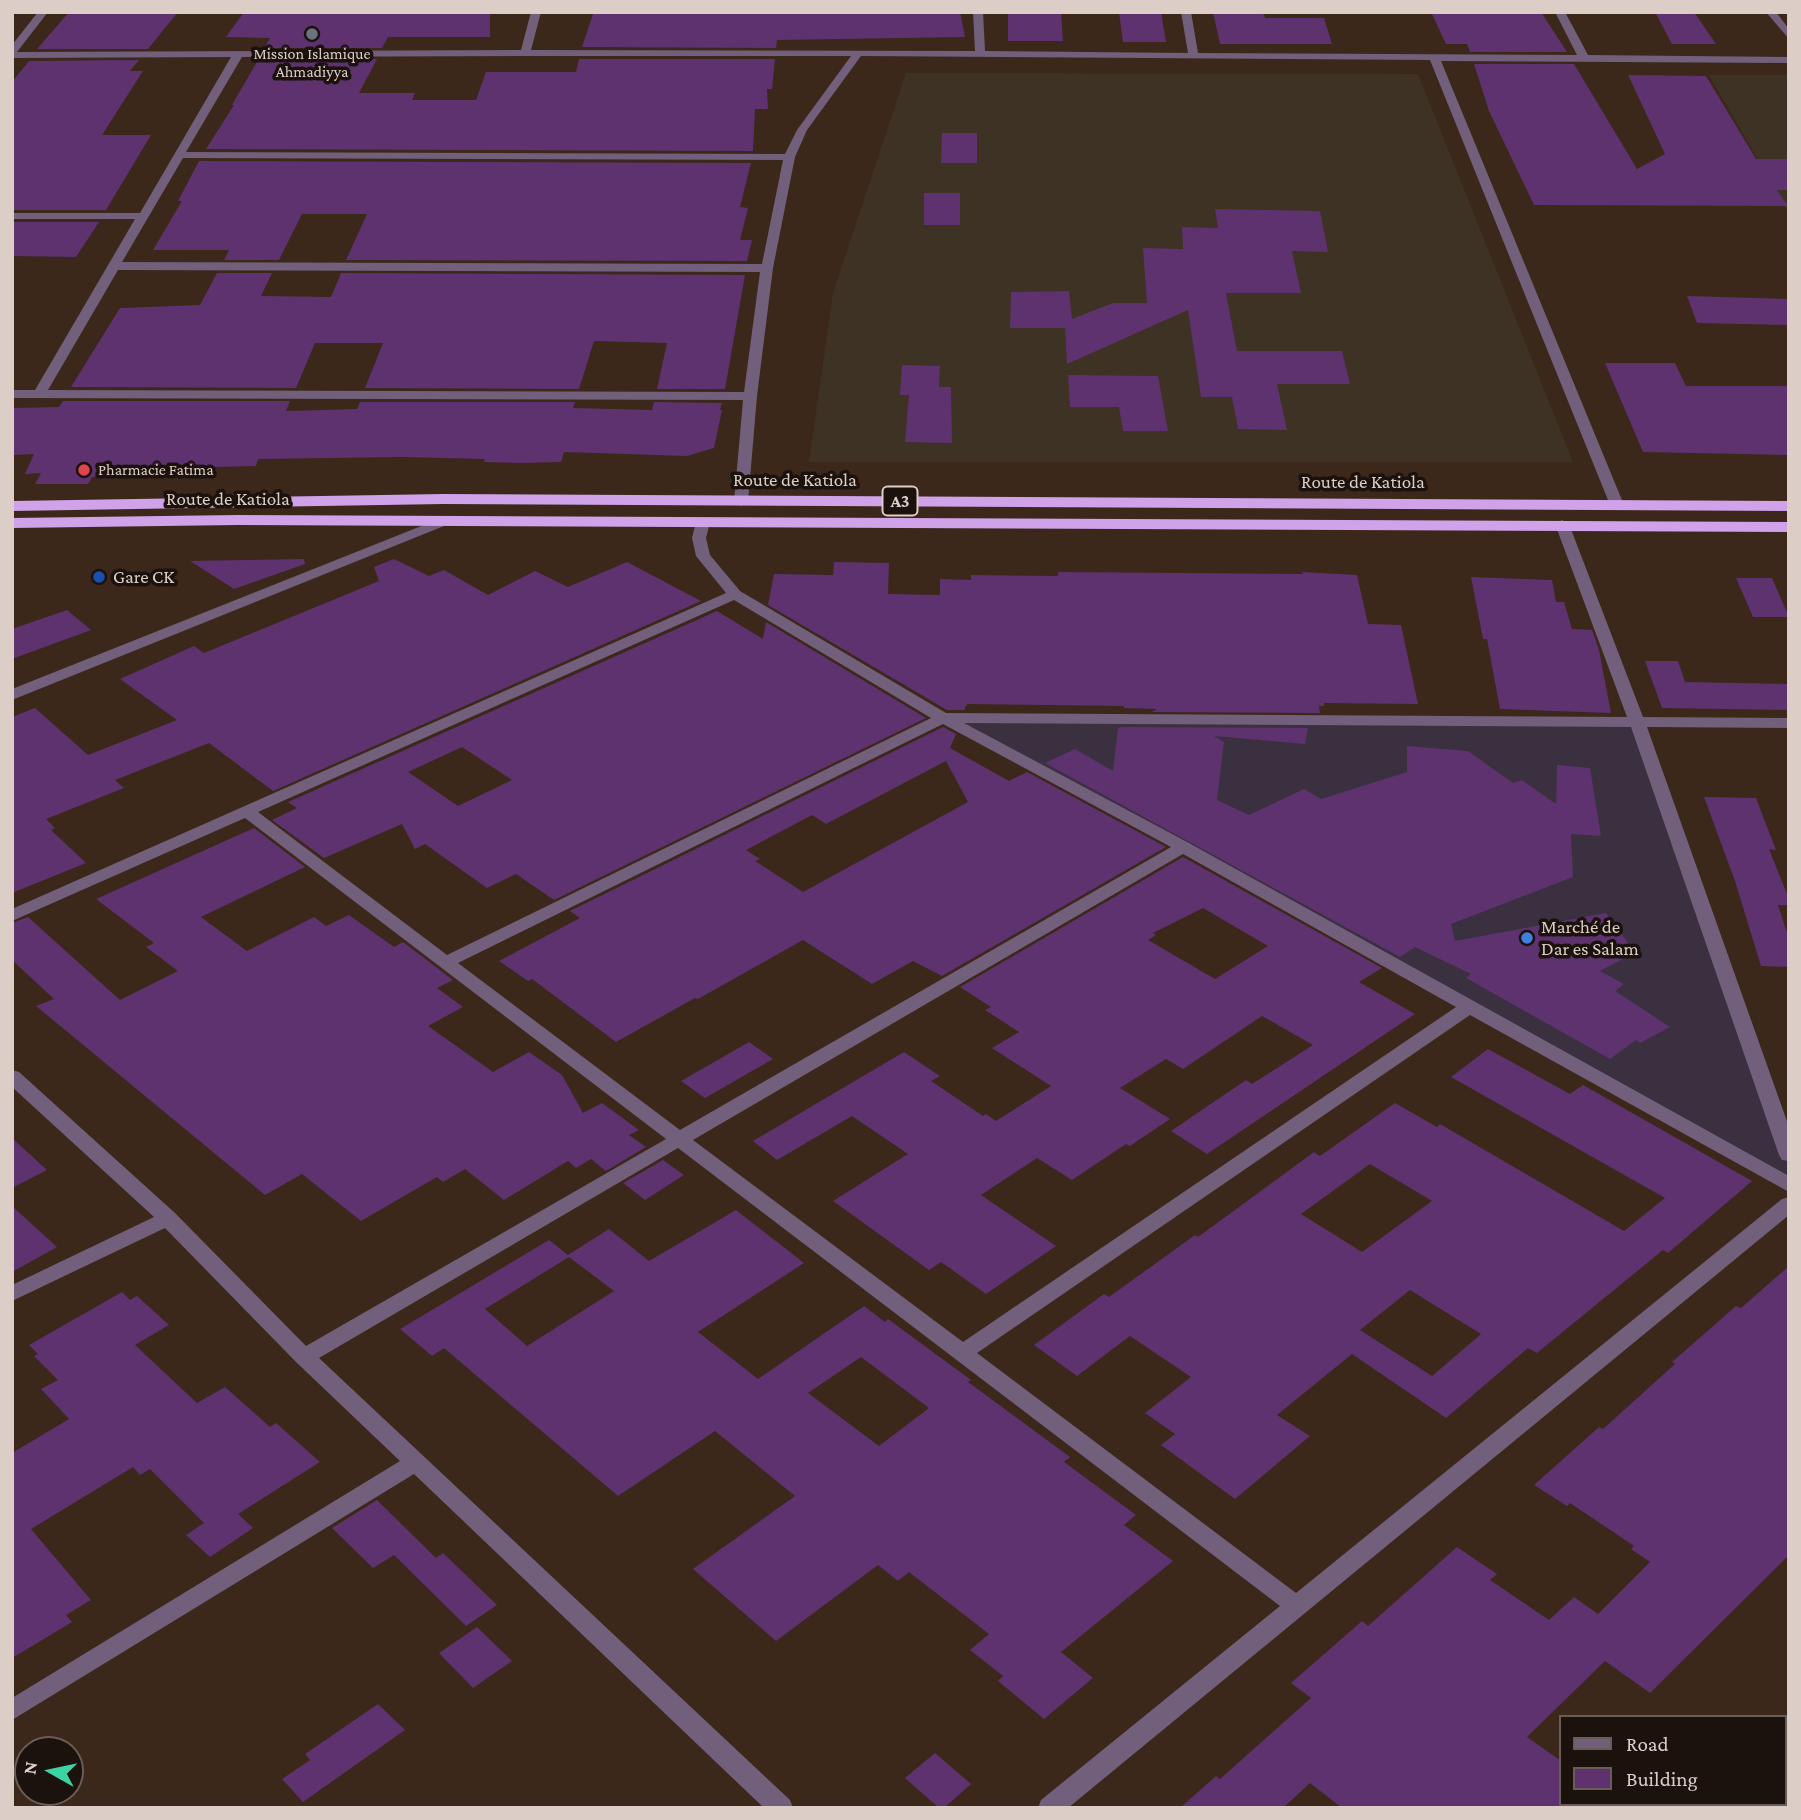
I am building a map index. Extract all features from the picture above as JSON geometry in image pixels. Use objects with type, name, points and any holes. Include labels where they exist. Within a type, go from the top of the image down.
[{"type":"highway","name":"Route de Katiola","points":[[12,506],[417,499],[741,502],[1051,500],[1789,506]]},
{"type":"highway","name":"Route de Katiola","points":[[12,523],[210,520],[1789,527]]},
{"type":"street","points":[[12,53],[43,12]]},
{"type":"street","points":[[525,53],[536,12]]},
{"type":"street","points":[[978,12],[980,53]]},
{"type":"street","points":[[1186,12],[1194,56]]},
{"type":"street","points":[[1560,12],[1585,60]]},
{"type":"street","points":[[1771,12],[1789,36]]},
{"type":"street","points":[[12,53],[237,56],[859,52],[1789,60]]},
{"type":"street","points":[[741,502],[750,397],[767,268],[789,157],[802,130],[859,52]]},
{"type":"street","points":[[39,394],[237,56]]},
{"type":"street","points":[[1435,59],[1617,505]]},
{"type":"street","points":[[178,155],[789,157]]},
{"type":"street","points":[[12,216],[143,216]]},
{"type":"street","points":[[114,266],[767,268]]},
{"type":"street","points":[[12,394],[750,397]]},
{"type":"street","points":[[12,695],[444,521]]},
{"type":"street","points":[[703,522],[699,538],[703,556],[735,594],[943,718],[1183,848],[1789,1185]]},
{"type":"street","points":[[1562,524],[1637,722],[1789,1155]]},
{"type":"street","points":[[12,916],[735,594]]},
{"type":"street","points":[[446,962],[943,718],[1789,723]]},
{"type":"street","points":[[247,812],[1295,1605]]},
{"type":"street","points":[[304,1357],[1183,848]]},
{"type":"street","points":[[961,1353],[1467,1008]]},
{"type":"street","points":[[12,1076],[168,1218],[304,1357],[781,1808]]},
{"type":"street","points":[[1050,1808],[1789,1203]]},
{"type":"street","points":[[12,1294],[168,1218]]},
{"type":"street","points":[[12,1710],[416,1462]]},
{"type":"shaded area","points":[[906,73],[1418,74],[1573,462],[809,462],[833,293]]},
{"type":"shaded area","points":[[1709,75],[1789,75],[1789,214]]},
{"type":"shaded area","name":"Marché de Dar es Salam","points":[[943,718],[1637,722],[1789,1155],[1789,1185]]},
{"type":"building","points":[[69,12],[178,12],[148,49],[37,49]]},
{"type":"building","points":[[244,12],[490,12],[490,37],[388,37],[382,48],[264,48],[270,38],[226,37]]},
{"type":"building","points":[[960,12],[965,37],[777,40],[776,48],[582,47],[593,14]]},
{"type":"building","points":[[1008,12],[1061,12],[1063,41],[1008,41]]},
{"type":"building","points":[[1119,12],[1161,12],[1166,42],[1123,42]]},
{"type":"building","points":[[1213,12],[1263,12],[1265,18],[1324,18],[1332,44],[1220,44]]},
{"type":"building","points":[[1431,12],[1541,12],[1567,52],[1470,52],[1467,44],[1446,44]]},
{"type":"building","points":[[1655,12],[1694,12],[1716,44],[1672,44]]},
{"type":"building","points":[[377,59],[359,93],[415,93],[412,100],[476,100],[486,72],[576,72],[579,59],[775,59],[772,89],[767,89],[768,109],[755,109],[753,151],[206,149],[258,60]]},
{"type":"building","points":[[139,60],[130,71],[143,71],[102,135],[151,135],[106,210],[12,210],[12,82],[29,61]]},
{"type":"building","points":[[1474,64],[1574,64],[1637,169],[1665,154],[1628,75],[1706,76],[1756,159],[1789,159],[1789,190],[1777,190],[1788,206],[1534,205],[1489,111]]},
{"type":"building","points":[[942,133],[977,133],[977,163],[941,163]]},
{"type":"building","points":[[199,161],[751,163],[740,207],[748,208],[740,240],[752,240],[747,261],[346,260],[367,214],[302,214],[279,260],[224,260],[229,250],[153,250],[182,201],[178,201]]},
{"type":"building","points":[[924,193],[960,193],[960,225],[924,225]]},
{"type":"building","points":[[1215,209],[1320,211],[1328,252],[1292,251],[1301,293],[1226,293],[1237,351],[1342,351],[1350,384],[1277,384],[1287,430],[1238,429],[1232,397],[1201,397],[1188,310],[1067,364],[1065,328],[1010,328],[1011,292],[1069,291],[1072,319],[1113,303],[1147,303],[1143,248],[1183,249],[1182,227],[1218,228]]},
{"type":"building","points":[[12,222],[99,222],[76,257],[12,256]]},
{"type":"building","points":[[217,273],[272,273],[261,296],[331,297],[341,273],[745,275],[725,389],[657,389],[667,343],[594,341],[579,389],[365,388],[383,343],[315,343],[296,388],[71,387],[120,308],[200,305]]},
{"type":"building","points":[[1687,296],[1789,299],[1789,325],[1697,323]]},
{"type":"building","points":[[1605,363],[1675,363],[1686,386],[1789,386],[1789,455],[1643,452]]},
{"type":"building","points":[[902,365],[940,366],[939,387],[951,387],[952,443],[905,442],[909,395],[900,395]]},
{"type":"building","points":[[1068,375],[1158,376],[1168,431],[1123,431],[1119,407],[1070,407]]},
{"type":"building","points":[[63,401],[290,401],[286,411],[357,409],[360,402],[575,402],[573,408],[652,410],[654,402],[722,403],[722,410],[714,448],[687,456],[564,452],[561,462],[522,463],[484,462],[485,459],[402,457],[258,459],[256,466],[168,468],[166,475],[92,477],[88,484],[35,484],[41,473],[25,474],[34,454],[12,455],[12,408],[59,407]]},
{"type":"building","points":[[304,559],[305,564],[234,589],[190,561]]},
{"type":"building","points":[[394,559],[429,576],[444,570],[488,595],[535,571],[568,587],[627,562],[701,601],[273,791],[209,743],[115,780],[124,788],[46,819],[55,828],[51,830],[86,863],[12,893],[12,717],[35,708],[88,755],[177,720],[120,679],[194,646],[204,653],[379,581],[374,567]]},
{"type":"building","points":[[834,562],[889,563],[888,594],[940,595],[940,579],[971,580],[971,575],[1058,576],[1058,572],[1303,574],[1302,572],[1357,575],[1368,624],[1401,625],[1418,704],[1324,703],[1324,706],[1319,706],[1320,713],[1152,712],[1157,709],[1124,706],[967,704],[964,710],[947,710],[768,605],[774,574],[833,575]]},
{"type":"building","points":[[1471,577],[1552,580],[1556,602],[1564,602],[1572,629],[1592,630],[1599,650],[1611,713],[1500,709],[1487,639],[1483,639]]},
{"type":"building","points":[[1736,578],[1772,578],[1789,617],[1753,617]]},
{"type":"building","points":[[67,610],[91,630],[12,659],[12,629]]},
{"type":"building","points":[[717,611],[763,639],[766,622],[926,718],[554,900],[516,874],[487,888],[425,844],[415,849],[402,824],[324,858],[272,820],[297,808],[288,802]],"holes":[[[462,747],[512,780],[458,806],[408,772]]]},
{"type":"building","points":[[1645,661],[1678,661],[1685,682],[1789,684],[1789,710],[1662,708]]},
{"type":"building","points":[[943,727],[956,734],[950,748],[1009,781],[1027,772],[1166,847],[942,976],[913,961],[872,984],[803,940],[616,1042],[532,979],[528,981],[499,961],[580,918],[570,911]],"holes":[[[946,761],[968,802],[803,892],[755,861],[760,859],[746,850],[812,815],[826,824]]]},
{"type":"building","points":[[1118,728],[1308,728],[1305,744],[1214,736],[1224,742],[1217,800],[1249,815],[1304,789],[1321,799],[1407,772],[1407,746],[1468,751],[1513,783],[1522,780],[1556,804],[1557,765],[1590,768],[1601,836],[1571,834],[1573,877],[1451,924],[1455,941],[1606,913],[1629,944],[1613,947],[1623,959],[1600,971],[1624,984],[1615,991],[1670,1027],[1640,1043],[1636,1040],[1610,1059],[1466,978],[1471,974],[1415,947],[1400,957],[1045,763],[1075,749],[1113,771]]},
{"type":"building","points":[[1704,797],[1756,798],[1776,850],[1769,849],[1789,899],[1789,905],[1778,905],[1789,939],[1789,967],[1761,966],[1735,881]]},
{"type":"building","points":[[254,828],[305,867],[201,917],[247,951],[314,917],[326,926],[349,915],[394,947],[403,942],[453,980],[437,988],[463,1007],[428,1026],[493,1072],[529,1052],[562,1075],[583,1113],[602,1103],[639,1130],[629,1135],[646,1147],[606,1171],[591,1159],[576,1168],[568,1161],[504,1200],[465,1169],[443,1182],[437,1177],[361,1221],[302,1174],[265,1195],[36,1006],[54,999],[12,960],[12,923],[28,917],[120,1000],[178,971],[146,947],[154,943],[96,899]]},
{"type":"building","points":[[1183,857],[1382,968],[1359,982],[1415,1014],[1207,1154],[1171,1131],[1246,1080],[1252,1084],[1313,1045],[1262,1016],[1183,1069],[1166,1059],[1120,1088],[1170,1119],[1072,1180],[1037,1158],[981,1195],[1056,1246],[986,1294],[941,1262],[929,1270],[833,1201],[908,1154],[852,1116],[777,1160],[753,1141],[904,1052],[940,1076],[931,1081],[983,1116],[986,1114],[996,1121],[1051,1086],[992,1048],[1019,1032],[985,1010],[991,1007],[960,987]],"holes":[[[1203,908],[1268,946],[1215,979],[1148,940],[1156,935],[1153,933]]]},
{"type":"building","points":[[749,1042],[773,1059],[705,1098],[681,1081]]},
{"type":"building","points":[[1488,1049],[1570,1094],[1583,1085],[1752,1181],[1668,1253],[1663,1250],[1537,1353],[1528,1348],[1446,1418],[1352,1354],[1277,1415],[1310,1436],[1235,1499],[1161,1445],[1175,1434],[1145,1413],[1191,1377],[1130,1336],[1077,1376],[1034,1345],[1104,1294],[1109,1297],[1195,1235],[1198,1237],[1314,1152],[1320,1156],[1395,1103],[1437,1127],[1440,1124],[1624,1231],[1665,1198],[1451,1077]],"holes":[[[1370,1164],[1432,1201],[1362,1252],[1301,1214]],[[1410,1290],[1481,1334],[1432,1376],[1360,1330]]]},
{"type":"building","points":[[12,1138],[47,1170],[12,1188]]},
{"type":"building","points":[[663,1160],[684,1175],[645,1200],[623,1183]]},
{"type":"building","points":[[12,1206],[57,1247],[12,1272]]},
{"type":"building","points":[[736,1210],[804,1263],[698,1332],[758,1379],[864,1306],[885,1322],[888,1319],[971,1380],[968,1382],[1070,1457],[1064,1462],[1136,1515],[1124,1525],[1173,1561],[1061,1652],[1093,1678],[1044,1719],[998,1681],[1003,1676],[970,1650],[989,1634],[909,1572],[898,1581],[878,1565],[776,1641],[693,1569],[795,1496],[715,1431],[618,1496],[444,1348],[432,1356],[400,1329],[549,1240],[568,1255],[609,1229],[649,1261]],"holes":[[[569,1257],[614,1291],[527,1346],[485,1309]],[[861,1357],[929,1408],[879,1446],[808,1393]]]},
{"type":"building","points":[[1789,1266],[1789,1555],[1650,1693],[1605,1661],[1527,1737],[1560,1760],[1561,1808],[1342,1808],[1310,1783],[1283,1808],[1180,1808],[1216,1776],[1220,1779],[1311,1698],[1291,1683],[1362,1621],[1368,1626],[1457,1547],[1497,1574],[1490,1580],[1549,1620],[1574,1597],[1598,1614],[1650,1562],[1631,1549],[1634,1546],[1570,1503],[1567,1506],[1534,1485],[1599,1427],[1603,1429],[1675,1364],[1672,1362],[1736,1306],[1741,1308]]},
{"type":"building","points":[[122,1292],[130,1300],[137,1296],[169,1325],[135,1345],[197,1403],[225,1387],[270,1427],[276,1423],[320,1462],[238,1514],[253,1528],[210,1557],[186,1535],[204,1523],[150,1469],[140,1475],[133,1467],[31,1529],[91,1600],[66,1615],[72,1622],[12,1658],[12,1453],[69,1419],[41,1389],[58,1380],[34,1356],[38,1354],[29,1345]]},
{"type":"building","points":[[377,1500],[436,1558],[443,1553],[497,1605],[466,1626],[394,1555],[373,1568],[332,1528]]},
{"type":"building","points":[[477,1627],[512,1661],[473,1688],[439,1653]]},
{"type":"building","points":[[378,1704],[405,1730],[303,1802],[282,1779],[310,1760],[305,1754]]},
{"type":"building","points":[[935,1753],[971,1784],[944,1808],[939,1808],[905,1778]]},
{"type":"place","name":"Mission Islamique Ahmadiyya","points":[[312,34]]},
{"type":"place","name":"Pharmacie Fatima","points":[[84,470]]},
{"type":"place","name":"Gare CK","points":[[99,577]]},
{"type":"place","name":"Marché de Dar es Salam","points":[[1527,938]]}]
